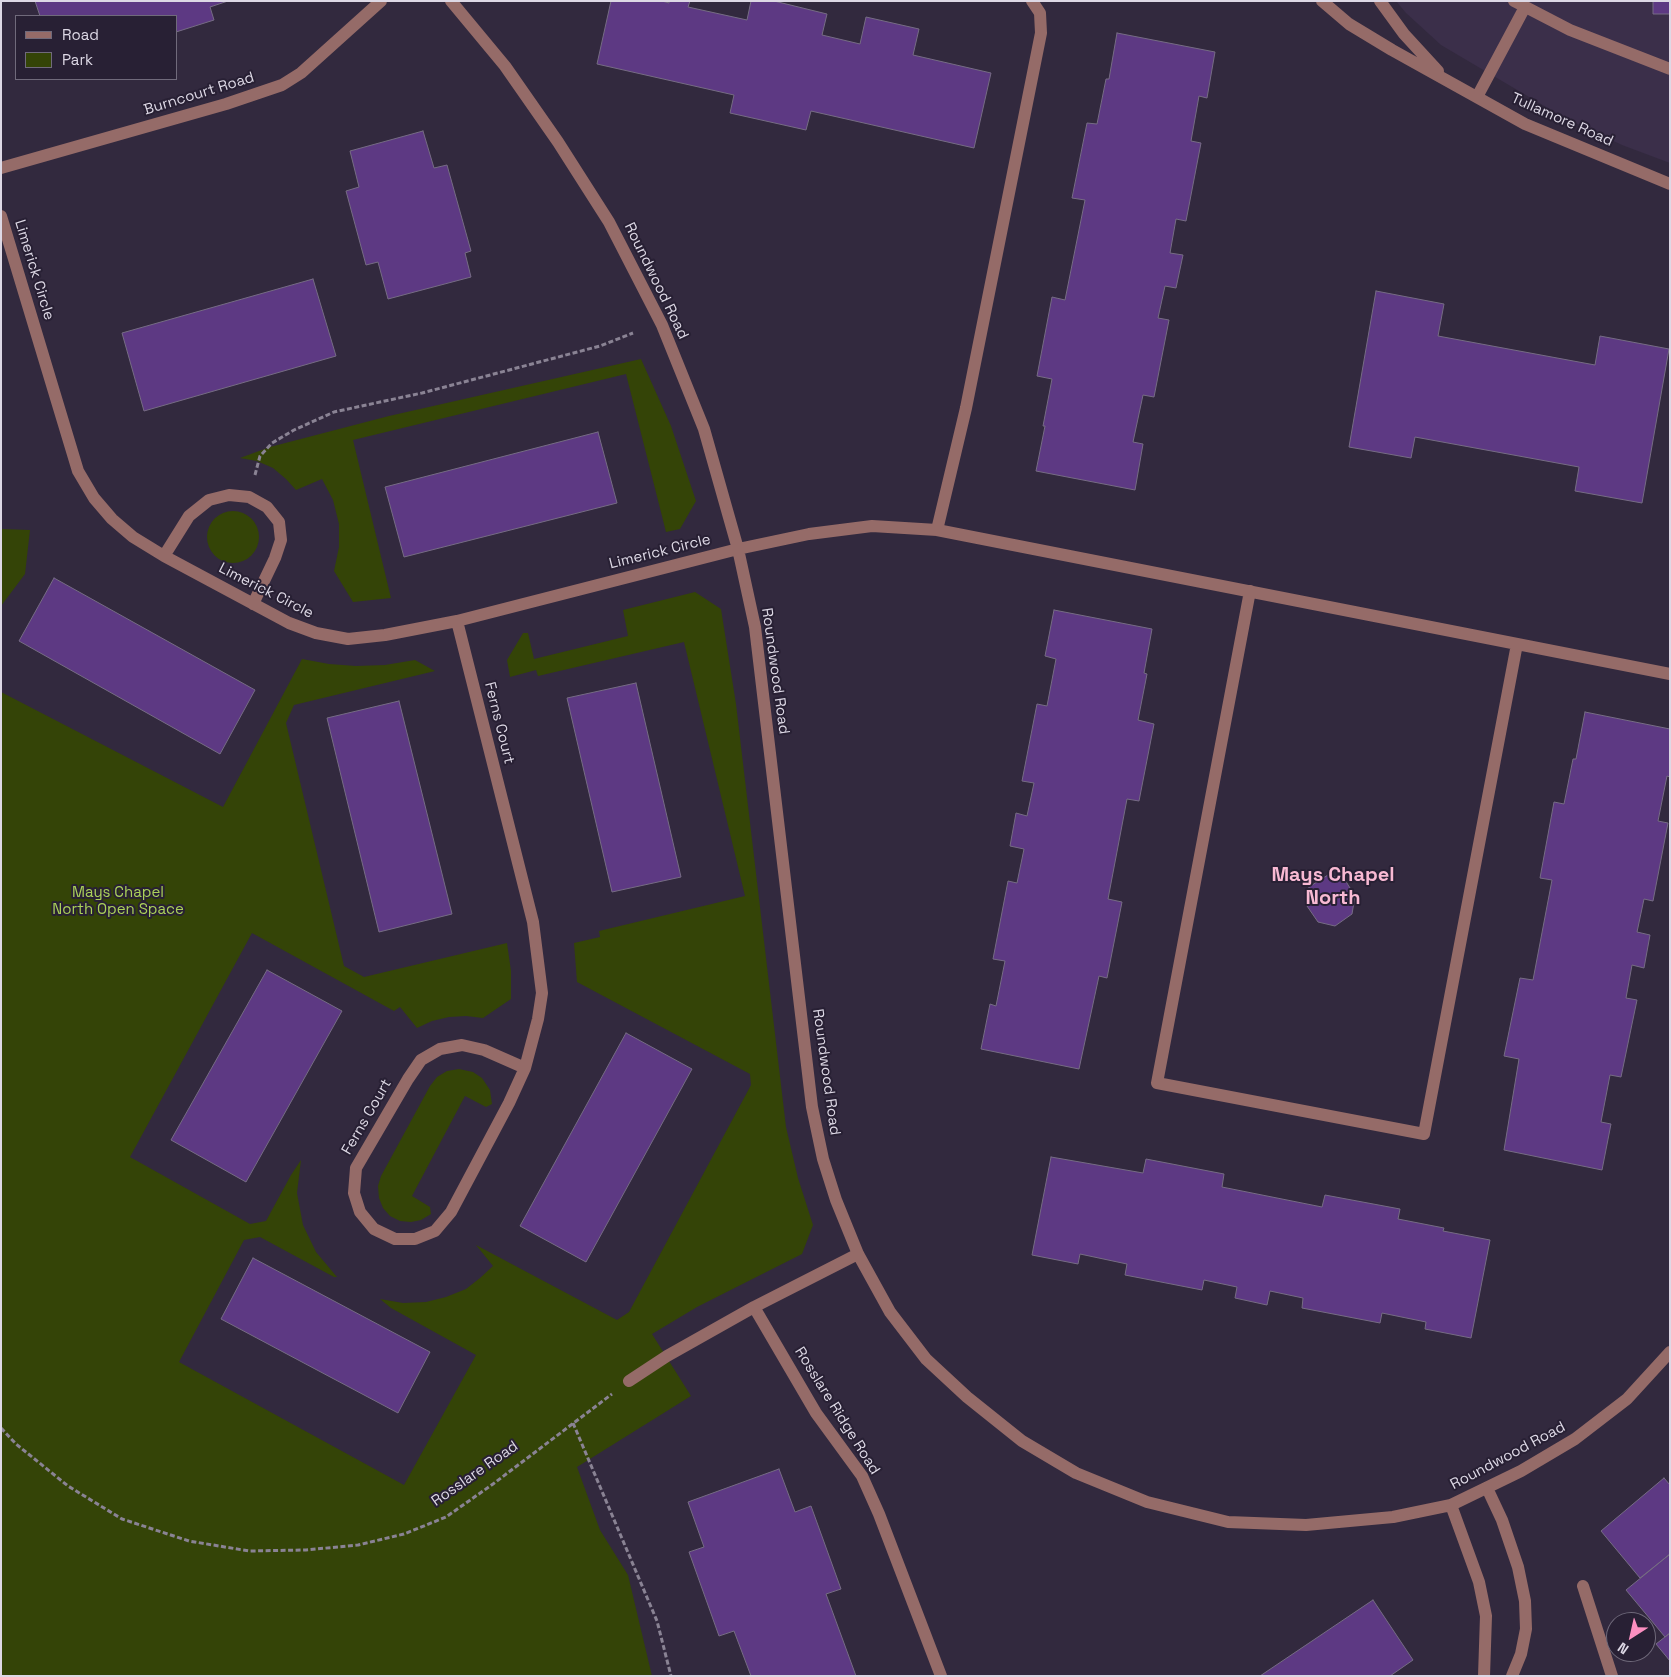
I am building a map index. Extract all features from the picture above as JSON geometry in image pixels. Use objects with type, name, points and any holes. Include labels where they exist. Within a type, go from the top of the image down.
[{"type":"street","name":"Burncourt Road","points":[[1,168],[226,104],[282,85],[301,73],[381,1]]},
{"type":"street","name":"Roundwood Road","points":[[451,1],[504,66],[558,142],[610,222],[662,326],[704,428],[738,549],[755,627],[812,1107],[823,1159],[836,1200],[858,1254],[890,1312],[926,1359],[967,1397],[1022,1440],[1076,1473],[1147,1502],[1228,1522],[1306,1525],[1393,1517],[1451,1505],[1487,1488],[1521,1471],[1575,1439],[1627,1399],[1670,1352]]},
{"type":"street","points":[[937,530],[966,408],[1041,33],[1040,13],[1032,1]]},
{"type":"street","name":"Tullamore Road","points":[[1322,1],[1349,24],[1525,124],[1670,184]]},
{"type":"street","name":"Tullamore Road","points":[[1380,1],[1404,34],[1444,78]]},
{"type":"street","points":[[1477,97],[1519,4],[1570,30],[1670,70]]},
{"type":"street","name":"Limerick Circle","points":[[1,216],[78,471],[94,498],[112,519],[133,536],[164,556],[289,624],[316,633],[348,639],[385,635],[457,621],[738,549],[809,534],[872,526],[937,530],[1670,674]]},
{"type":"street","points":[[164,556],[189,516],[209,500],[229,495],[249,497],[267,507],[279,522],[281,540],[275,558],[253,604]]},
{"type":"street","points":[[1250,591],[1157,1082],[1166,1084],[1424,1134],[1517,644]]},
{"type":"street","name":"Ferns Court","points":[[457,621],[533,922],[542,993],[538,1019],[524,1068],[509,1103],[451,1212],[435,1231],[415,1238],[395,1239],[374,1229],[360,1212],[354,1193],[356,1168],[421,1060],[440,1049],[462,1045],[484,1050],[524,1068]]},
{"type":"street","points":[[629,1381],[666,1356],[754,1307],[858,1254]]},
{"type":"street","name":"Rosslare Ridge Road","points":[[754,1307],[816,1413],[862,1476],[941,1676]]},
{"type":"street","points":[[1487,1488],[1502,1520],[1518,1567],[1525,1601],[1526,1630],[1521,1654],[1512,1676]]},
{"type":"street","points":[[1451,1505],[1479,1582],[1486,1616],[1484,1676]]},
{"type":"street","points":[[1583,1586],[1612,1676]]},
{"type":"path","points":[[249,497],[260,456],[272,443],[294,430],[334,412],[422,394],[600,346],[633,333]]},
{"type":"path","name":"Rosslare Road","points":[[1,1428],[16,1444],[68,1486],[122,1519],[189,1541],[249,1551],[306,1550],[358,1545],[404,1534],[446,1517],[493,1484],[629,1381]]},
{"type":"path","points":[[573,1423],[657,1621],[671,1676]]},
{"type":"shaded area","points":[[1396,1],[1670,1],[1670,163],[1622,145],[1563,117],[1441,45],[1406,13]]},
{"type":"green space","points":[[641,359],[671,426],[696,501],[680,529],[666,532],[626,374],[353,440],[391,598],[353,602],[334,571],[339,547],[339,524],[333,500],[322,479],[296,490],[273,468],[257,461],[240,458],[270,447],[389,416]]},
{"type":"green space","points":[[233,511],[243,513],[251,519],[257,527],[259,537],[257,547],[251,555],[243,561],[233,563],[223,561],[215,555],[209,547],[207,537],[209,527],[215,519],[223,513]]},
{"type":"green space","points":[[1,529],[30,530],[25,574],[1,606]]},
{"type":"green space","name":"Mays Chapel North Open Space","points":[[695,592],[721,609],[736,704],[786,1127],[798,1178],[813,1225],[802,1254],[697,1307],[652,1334],[691,1396],[577,1467],[600,1530],[628,1575],[652,1676],[1,1676],[1,692],[223,807],[302,659],[356,666],[385,665],[415,660],[435,671],[294,705],[286,723],[344,966],[364,977],[507,943],[511,971],[511,999],[483,1018],[449,1017],[432,1021],[417,1028],[400,1007],[394,1011],[252,933],[130,1157],[250,1224],[266,1221],[301,1160],[297,1193],[303,1225],[316,1252],[337,1277],[260,1237],[244,1240],[179,1362],[404,1485],[476,1355],[391,1308],[380,1299],[403,1303],[426,1302],[466,1289],[493,1266],[476,1245],[617,1320],[629,1312],[751,1085],[750,1074],[577,982],[574,943],[600,937],[599,931],[745,896],[684,642],[538,676],[536,670],[510,677],[507,660],[523,633],[528,633],[534,659],[628,636],[623,610]]},
{"type":"green space","points":[[459,1069],[473,1072],[482,1078],[490,1090],[492,1104],[486,1107],[465,1096],[412,1196],[430,1207],[431,1214],[421,1220],[411,1222],[400,1221],[390,1216],[383,1208],[379,1198],[378,1186],[381,1176],[430,1086],[437,1077],[447,1071]]},
{"type":"building","points":[[35,1],[228,1],[210,7],[214,20],[178,31],[178,15],[40,15]]},
{"type":"building","points":[[611,1],[662,1],[669,3],[669,1],[690,1],[688,7],[747,20],[751,1],[774,1],[827,14],[822,35],[860,44],[866,17],[919,29],[913,55],[991,73],[974,148],[811,111],[806,130],[730,113],[734,95],[597,64]]},
{"type":"building","points":[[1653,1],[1670,1],[1670,14],[1653,14]]},
{"type":"building","points":[[1117,33],[1215,52],[1207,98],[1199,96],[1191,141],[1201,143],[1186,221],[1176,219],[1170,253],[1183,255],[1176,288],[1165,286],[1158,318],[1169,320],[1154,397],[1143,395],[1133,442],[1143,444],[1135,490],[1036,471],[1052,379],[1037,376],[1052,297],[1065,300],[1085,200],[1072,198],[1087,123],[1097,124],[1106,79],[1109,79]]},
{"type":"building","points":[[423,131],[434,168],[447,165],[471,251],[465,253],[471,277],[388,299],[378,262],[366,265],[346,191],[359,187],[350,151]]},
{"type":"building","points":[[313,279],[336,356],[144,411],[122,333]]},
{"type":"building","points":[[1376,291],[1444,304],[1438,336],[1595,365],[1600,336],[1669,349],[1642,503],[1575,491],[1579,467],[1415,437],[1411,458],[1349,447]]},
{"type":"building","points":[[598,432],[617,503],[404,557],[385,487]]},
{"type":"building","points":[[54,578],[255,690],[220,754],[19,641]]},
{"type":"building","points":[[1054,610],[1152,629],[1144,673],[1147,674],[1138,720],[1154,724],[1139,801],[1127,799],[1108,899],[1122,902],[1107,978],[1099,976],[1079,1069],[981,1049],[990,1004],[996,1006],[1005,961],[993,959],[1008,881],[1017,883],[1024,849],[1010,846],[1016,813],[1027,816],[1034,783],[1022,781],[1037,704],[1047,706],[1056,659],[1045,656]]},
{"type":"building","points":[[636,683],[681,877],[612,892],[567,698]]},
{"type":"building","points":[[399,701],[452,914],[379,932],[327,718]]},
{"type":"building","points":[[1585,712],[1670,729],[1670,777],[1667,776],[1658,821],[1668,823],[1653,901],[1644,899],[1637,932],[1650,935],[1644,968],[1632,965],[1626,998],[1637,1000],[1621,1077],[1610,1075],[1601,1122],[1611,1124],[1602,1170],[1504,1150],[1519,1059],[1504,1056],[1520,978],[1533,980],[1552,880],[1540,878],[1554,802],[1564,804],[1573,759],[1576,759]]},
{"type":"building","points":[[1328,875],[1345,880],[1355,896],[1352,914],[1335,926],[1318,922],[1307,906],[1309,887]]},
{"type":"building","points":[[267,970],[342,1011],[246,1182],[171,1140]]},
{"type":"building","points":[[626,1033],[692,1069],[586,1262],[520,1226]]},
{"type":"building","points":[[1051,1157],[1143,1173],[1146,1159],[1224,1174],[1222,1187],[1322,1207],[1325,1195],[1400,1209],[1398,1219],[1444,1228],[1443,1231],[1490,1240],[1471,1338],[1425,1329],[1426,1322],[1382,1313],[1380,1323],[1302,1308],[1303,1298],[1270,1291],[1267,1305],[1235,1298],[1237,1287],[1204,1280],[1202,1290],[1125,1275],[1127,1264],[1080,1254],[1078,1264],[1032,1255]]},
{"type":"building","points":[[253,1258],[430,1352],[398,1413],[221,1319]]},
{"type":"building","points":[[779,1469],[795,1512],[811,1506],[841,1589],[826,1594],[856,1676],[751,1676],[734,1631],[719,1636],[689,1552],[704,1547],[688,1502]]},
{"type":"building","points":[[1664,1478],[1670,1485],[1670,1554],[1640,1578],[1601,1531]]},
{"type":"building","points":[[1670,1554],[1670,1633],[1665,1637],[1656,1626],[1656,1612],[1644,1612],[1626,1590]]},
{"type":"building","points":[[1373,1600],[1413,1660],[1390,1676],[1260,1676]]},
{"type":"building","points":[[1670,1633],[1670,1661],[1656,1644]]},
{"type":"district","name":"Mays Chapel North","points":[[1333,888]]}]
